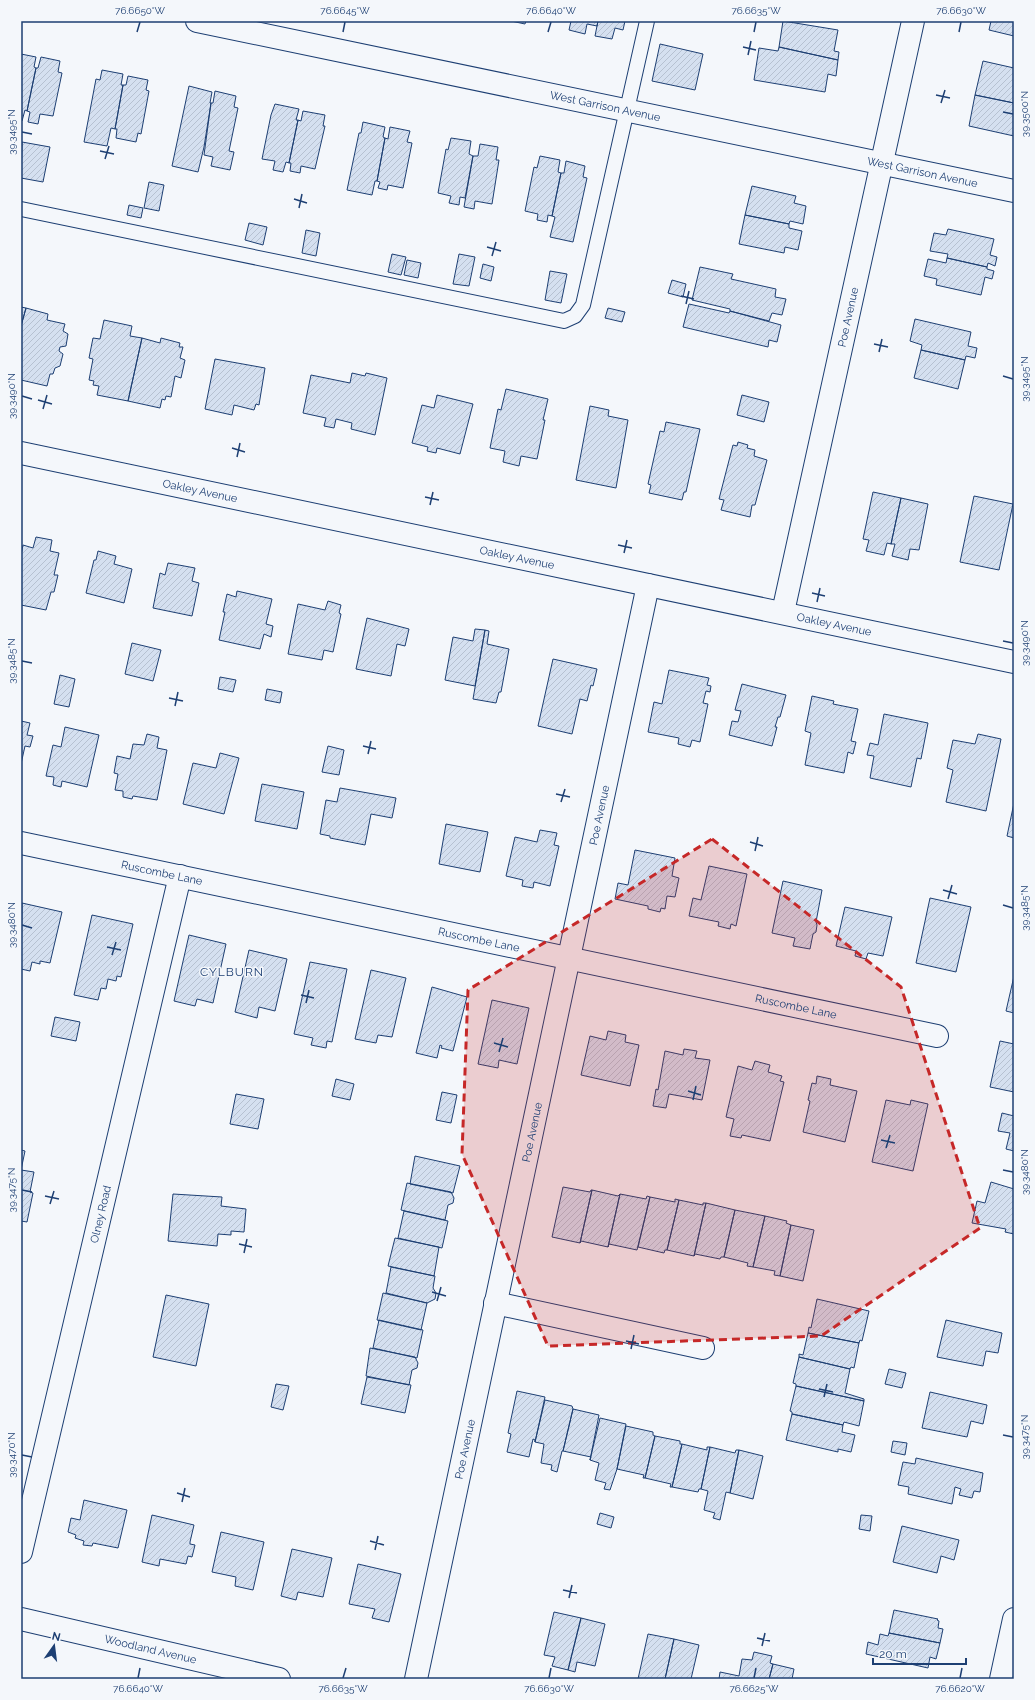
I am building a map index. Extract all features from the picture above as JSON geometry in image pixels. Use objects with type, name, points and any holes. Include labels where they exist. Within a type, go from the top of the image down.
[{"type":"street","name":"West Garrison Avenue","points":[[197,21],[1014,191]]},
{"type":"street","name":"Poe Avenue","points":[[783,612],[913,21]]},
{"type":"street","name":"Oakley Avenue","points":[[21,453],[783,612],[1014,662]]},
{"type":"street","name":"Poe Avenue","points":[[416,1679],[648,585]]},
{"type":"street","name":"Ruscombe Lane","points":[[21,843],[937,1036]]},
{"type":"street","name":"Olney Road","points":[[21,1552],[180,876]]},
{"type":"street","points":[[496,1303],[703,1348]]},
{"type":"street","name":"Woodland Avenue","points":[[21,1619],[279,1679]]},
{"type":"street","points":[[1001,1679],[1014,1620]]},
{"type":"lane","points":[[21,209],[564,321],[575,316],[584,305],[647,21]]},
{"type":"highlighted area","points":[[712,839],[901,987],[980,1228],[821,1336],[548,1346],[462,1154],[468,990]]},
{"type":"building","points":[[511,21],[526,21],[525,24]]},
{"type":"building","points":[[571,21],[598,21],[597,26],[587,24],[585,34],[569,30]]},
{"type":"building","points":[[598,21],[625,21],[623,30],[615,28],[612,39],[595,36]]},
{"type":"building","points":[[783,21],[838,30],[834,51],[839,52],[838,60],[779,47]]},
{"type":"building","points":[[991,21],[1014,21],[1014,36],[989,30]]},
{"type":"building","points":[[660,44],[703,54],[695,90],[652,81]]},
{"type":"building","points":[[779,47],[838,60],[836,76],[828,74],[825,92],[754,80],[759,48],[778,51]]},
{"type":"building","points":[[21,54],[36,57],[34,67],[36,68],[27,111],[25,110],[22,121],[21,121]]},
{"type":"building","points":[[41,57],[60,61],[58,72],[62,73],[53,116],[40,114],[38,124],[28,122],[30,112],[27,111],[36,68],[38,68]]},
{"type":"building","points":[[983,61],[1014,68],[1014,103],[975,95]]},
{"type":"building","points":[[102,70],[123,74],[121,85],[123,85],[115,129],[111,128],[107,146],[84,142],[96,79],[100,80]]},
{"type":"building","points":[[128,76],[148,80],[146,90],[149,91],[141,134],[138,133],[136,142],[116,138],[117,129],[115,129],[123,85],[126,85]]},
{"type":"building","points":[[189,86],[212,92],[204,147],[198,172],[172,166]]},
{"type":"building","points":[[215,91],[236,96],[234,107],[238,108],[229,151],[234,152],[230,170],[211,166],[213,157],[204,155],[211,103],[213,103]]},
{"type":"building","points":[[975,95],[1014,103],[1014,136],[969,126]]},
{"type":"building","points":[[275,104],[299,109],[289,163],[286,162],[283,172],[273,170],[275,161],[262,159],[271,115]]},
{"type":"building","points":[[303,111],[325,115],[323,126],[325,126],[315,169],[301,166],[300,173],[290,171],[291,163],[289,163],[298,120],[301,121]]},
{"type":"building","points":[[363,122],[385,127],[383,137],[385,138],[377,181],[375,181],[372,195],[347,190],[359,133],[361,133]]},
{"type":"building","points":[[390,127],[410,131],[407,142],[412,143],[403,188],[388,185],[387,190],[378,188],[380,182],[377,181],[385,138],[388,139]]},
{"type":"building","points":[[451,138],[471,141],[469,154],[473,156],[465,198],[460,197],[459,205],[449,203],[451,196],[438,193],[446,149],[448,150]]},
{"type":"building","points":[[22,142],[50,147],[43,182],[21,178]]},
{"type":"building","points":[[480,144],[498,147],[496,160],[499,160],[492,204],[475,201],[474,209],[464,207],[473,156],[478,156]]},
{"type":"building","points":[[540,156],[560,160],[558,172],[561,173],[552,216],[548,215],[547,222],[537,220],[538,214],[525,211],[534,167],[537,168]]},
{"type":"building","points":[[566,161],[585,166],[583,177],[587,178],[573,242],[550,237],[555,217],[552,216],[561,173],[564,173]]},
{"type":"building","points":[[149,182],[164,185],[159,211],[144,208]]},
{"type":"building","points":[[752,186],[796,196],[794,203],[806,206],[803,224],[790,221],[789,224],[745,215]]},
{"type":"building","points":[[129,205],[143,208],[141,218],[127,215]]},
{"type":"building","points":[[745,215],[789,224],[789,228],[802,231],[798,250],[785,247],[784,253],[739,244]]},
{"type":"building","points":[[249,223],[267,227],[263,245],[245,240]]},
{"type":"building","points":[[948,229],[994,239],[990,255],[997,257],[995,266],[988,263],[987,267],[947,258],[948,254],[930,251],[934,233],[946,235]]},
{"type":"building","points":[[306,230],[320,233],[316,256],[302,253]]},
{"type":"building","points":[[392,254],[406,257],[401,275],[388,272]]},
{"type":"building","points":[[459,254],[475,257],[469,286],[453,284]]},
{"type":"building","points":[[947,258],[987,267],[987,269],[994,271],[992,279],[985,277],[981,295],[936,285],[937,279],[924,276],[928,259],[946,263]]},
{"type":"building","points":[[407,260],[421,263],[418,278],[404,275]]},
{"type":"building","points":[[483,264],[494,267],[491,281],[480,278]]},
{"type":"building","points":[[700,267],[733,274],[731,279],[776,289],[775,297],[786,299],[782,315],[772,313],[769,321],[730,311],[730,309],[692,300]]},
{"type":"building","points":[[550,271],[567,274],[561,303],[545,300]]},
{"type":"building","points":[[672,280],[686,284],[683,297],[668,293]]},
{"type":"building","points":[[689,304],[729,313],[730,311],[781,325],[777,342],[769,340],[768,347],[683,327]]},
{"type":"building","points":[[21,307],[26,308],[21,326]]},
{"type":"building","points":[[26,308],[48,314],[47,320],[65,324],[63,331],[68,334],[66,346],[60,347],[59,351],[63,354],[60,366],[55,368],[53,374],[50,374],[47,386],[21,380],[21,326]]},
{"type":"building","points":[[608,308],[625,312],[622,322],[605,318]]},
{"type":"building","points":[[915,319],[971,332],[968,346],[977,348],[975,358],[966,356],[965,360],[921,350],[922,345],[910,341]]},
{"type":"building","points":[[104,320],[132,326],[130,336],[142,338],[128,401],[97,395],[99,386],[93,385],[94,381],[89,380],[93,359],[89,358],[93,338],[100,339]]},
{"type":"building","points":[[142,338],[160,343],[161,338],[180,343],[179,347],[183,347],[180,358],[185,360],[181,378],[175,376],[171,397],[166,396],[165,400],[162,399],[160,408],[128,401]]},
{"type":"building","points":[[921,350],[965,360],[958,389],[914,378]]},
{"type":"building","points":[[215,359],[265,368],[259,405],[256,404],[254,410],[234,405],[232,415],[205,409]]},
{"type":"building","points":[[352,373],[365,376],[366,373],[387,378],[375,435],[351,429],[352,423],[336,419],[334,428],[324,426],[326,418],[303,413],[311,375],[350,383]]},
{"type":"building","points":[[506,389],[548,399],[537,459],[521,456],[519,466],[503,462],[505,451],[490,448],[498,409],[501,410]]},
{"type":"building","points":[[437,395],[473,404],[460,454],[437,448],[436,453],[427,451],[428,447],[412,443],[422,405],[434,408]]},
{"type":"building","points":[[742,395],[769,402],[764,422],[737,415]]},
{"type":"building","points":[[590,406],[609,410],[608,416],[628,420],[616,488],[576,480]]},
{"type":"building","points":[[666,422],[700,429],[686,492],[684,492],[682,500],[649,493],[651,485],[648,484],[660,431],[664,432]]},
{"type":"building","points":[[738,442],[748,445],[747,448],[755,450],[754,456],[767,460],[755,505],[752,505],[750,517],[721,510],[724,500],[719,499],[733,445],[737,446]]},
{"type":"building","points":[[873,492],[901,498],[891,544],[887,543],[884,555],[866,551],[869,540],[863,539]]},
{"type":"building","points":[[974,496],[1013,504],[999,570],[960,562]]},
{"type":"building","points":[[901,498],[928,504],[919,550],[910,549],[908,560],[892,556],[895,544],[891,544]]},
{"type":"building","points":[[36,537],[52,540],[50,551],[59,553],[54,575],[58,575],[54,592],[51,592],[46,610],[21,605],[21,555],[23,545],[33,548]]},
{"type":"building","points":[[98,551],[116,556],[114,564],[132,569],[124,603],[86,593],[94,560],[96,560]]},
{"type":"building","points":[[168,563],[195,568],[192,581],[199,583],[192,616],[153,608],[160,573],[165,575]]},
{"type":"building","points":[[237,591],[272,599],[266,624],[273,626],[271,637],[264,634],[260,649],[219,640],[227,594],[236,597]]},
{"type":"building","points":[[328,601],[341,605],[339,613],[341,614],[333,652],[324,650],[322,660],[288,654],[298,604],[325,610]]},
{"type":"building","points":[[367,618],[409,629],[405,646],[397,644],[391,676],[356,669]]},
{"type":"building","points":[[475,629],[485,630],[475,686],[445,680],[453,637],[473,641]]},
{"type":"building","points":[[485,630],[489,631],[487,644],[509,649],[501,692],[499,692],[496,703],[473,699]]},
{"type":"building","points":[[132,643],[161,650],[153,681],[125,674]]},
{"type":"building","points":[[553,659],[597,669],[593,686],[591,685],[587,701],[580,699],[572,734],[538,726]]},
{"type":"building","points":[[669,670],[709,678],[707,685],[711,686],[710,692],[706,691],[703,703],[708,704],[700,742],[692,740],[690,747],[678,744],[679,738],[648,732],[654,702],[662,704]]},
{"type":"building","points":[[60,675],[75,679],[69,707],[54,704]]},
{"type":"building","points":[[220,677],[236,680],[233,692],[218,689]]},
{"type":"building","points":[[742,684],[786,695],[780,717],[778,717],[775,727],[777,727],[772,746],[729,735],[732,721],[738,722],[741,711],[735,710]]},
{"type":"building","points":[[267,689],[282,692],[280,703],[265,700]]},
{"type":"building","points":[[812,696],[834,701],[833,704],[858,709],[851,741],[856,742],[853,754],[848,752],[844,773],[805,765],[811,733],[805,731]]},
{"type":"building","points":[[884,714],[928,723],[921,759],[917,758],[911,787],[870,778],[874,756],[867,755],[870,743],[878,745]]},
{"type":"building","points":[[21,721],[30,723],[27,735],[33,736],[30,747],[25,746],[21,764]]},
{"type":"building","points":[[65,727],[99,735],[87,787],[62,781],[61,787],[53,785],[54,777],[46,776],[53,745],[61,747]]},
{"type":"building","points":[[147,734],[159,737],[157,748],[167,750],[157,800],[133,796],[132,799],[123,797],[123,791],[115,790],[118,774],[114,773],[117,756],[130,759],[133,744],[144,745]]},
{"type":"building","points":[[978,734],[1001,739],[986,811],[946,802],[953,770],[947,768],[953,740],[975,744]]},
{"type":"building","points":[[328,746],[344,750],[339,775],[322,772]]},
{"type":"building","points":[[220,753],[239,758],[224,814],[183,804],[193,763],[216,768]]},
{"type":"building","points":[[262,784],[304,792],[297,829],[255,821]]},
{"type":"building","points":[[340,788],[396,798],[392,818],[371,814],[365,845],[330,838],[330,836],[320,834],[326,800],[337,802]]},
{"type":"building","points":[[1014,803],[1014,838],[1007,836]]},
{"type":"building","points":[[446,824],[488,832],[480,872],[439,864]]},
{"type":"building","points":[[540,830],[557,833],[554,845],[559,846],[550,886],[534,882],[533,888],[522,886],[523,880],[506,876],[515,837],[537,842]]},
{"type":"building","points":[[635,850],[675,858],[672,876],[679,878],[675,897],[667,896],[665,909],[661,908],[660,912],[648,909],[648,906],[615,899],[618,883],[628,885]]},
{"type":"building","points":[[709,866],[747,874],[736,926],[731,924],[730,929],[718,926],[719,922],[689,916],[693,898],[701,900]]},
{"type":"building","points":[[783,881],[822,890],[816,922],[816,932],[813,934],[810,949],[793,946],[795,938],[772,933]]},
{"type":"building","points":[[930,898],[971,907],[956,972],[916,963]]},
{"type":"building","points":[[22,903],[62,912],[50,963],[40,961],[40,964],[32,962],[30,971],[21,969]]},
{"type":"building","points":[[845,907],[892,917],[883,956],[868,953],[866,959],[855,956],[856,951],[836,946]]},
{"type":"building","points":[[92,915],[133,924],[121,977],[117,976],[116,981],[108,979],[106,989],[101,988],[98,1000],[74,995]]},
{"type":"building","points":[[189,935],[226,944],[213,1003],[197,999],[195,1006],[174,1001]]},
{"type":"building","points":[[249,950],[287,959],[275,1011],[259,1007],[257,1018],[235,1012]]},
{"type":"building","points":[[310,962],[347,969],[332,1042],[327,1041],[326,1048],[311,1045],[313,1038],[294,1034]]},
{"type":"building","points":[[371,970],[406,978],[392,1037],[378,1035],[376,1043],[355,1039]]},
{"type":"building","points":[[1014,976],[1014,1013],[1006,1011]]},
{"type":"building","points":[[432,987],[467,997],[453,1051],[441,1048],[442,1046],[440,1045],[437,1058],[416,1053]]},
{"type":"building","points":[[492,1000],[529,1008],[517,1064],[499,1060],[498,1068],[478,1064]]},
{"type":"building","points":[[55,1017],[80,1022],[76,1041],[51,1036]]},
{"type":"building","points":[[608,1031],[626,1035],[625,1042],[639,1045],[630,1086],[581,1075],[590,1036],[606,1040]]},
{"type":"building","points":[[1000,1041],[1014,1044],[1014,1092],[990,1087]]},
{"type":"building","points":[[684,1049],[697,1051],[695,1058],[710,1060],[702,1100],[669,1094],[666,1108],[653,1106],[656,1089],[658,1090],[665,1051],[683,1055]]},
{"type":"building","points":[[755,1061],[770,1065],[768,1072],[782,1076],[780,1081],[784,1082],[770,1141],[742,1135],[741,1138],[730,1136],[734,1119],[726,1117],[738,1066],[752,1070]]},
{"type":"building","points":[[817,1076],[831,1079],[830,1085],[857,1091],[845,1142],[803,1132],[810,1101],[808,1100],[812,1083],[816,1084]]},
{"type":"building","points":[[336,1079],[354,1084],[350,1100],[332,1096]]},
{"type":"building","points":[[442,1092],[457,1095],[451,1123],[436,1120]]},
{"type":"building","points":[[236,1094],[264,1099],[258,1129],[230,1124]]},
{"type":"building","points":[[886,1100],[910,1105],[911,1100],[928,1104],[913,1171],[872,1162]]},
{"type":"building","points":[[1002,1113],[1014,1116],[1014,1151],[1006,1149],[1010,1133],[998,1131]]},
{"type":"building","points":[[21,1150],[25,1151],[21,1170]]},
{"type":"building","points":[[415,1156],[460,1166],[453,1193],[410,1184]]},
{"type":"building","points":[[21,1170],[34,1172],[30,1192],[33,1193],[27,1222],[21,1221]]},
{"type":"building","points":[[991,1182],[1014,1189],[1014,1234],[1005,1232],[1006,1229],[972,1223],[977,1201],[985,1203]]},
{"type":"building","points":[[407,1183],[451,1192],[454,1198],[453,1203],[448,1205],[445,1220],[401,1210]]},
{"type":"building","points":[[563,1187],[590,1192],[592,1190],[580,1243],[552,1237]]},
{"type":"building","points":[[592,1190],[618,1196],[620,1194],[608,1247],[581,1241],[580,1243]]},
{"type":"building","points":[[173,1194],[222,1197],[221,1206],[246,1209],[244,1232],[231,1231],[231,1235],[218,1234],[217,1246],[168,1241]]},
{"type":"building","points":[[620,1194],[646,1199],[647,1196],[650,1197],[637,1250],[609,1244],[608,1247]]},
{"type":"building","points":[[650,1197],[675,1202],[675,1199],[679,1200],[667,1250],[665,1250],[664,1253],[638,1247]]},
{"type":"building","points":[[679,1200],[703,1205],[703,1203],[706,1203],[694,1256],[667,1250]]},
{"type":"building","points":[[706,1203],[735,1210],[724,1257],[721,1257],[720,1259],[695,1254],[694,1256]]},
{"type":"building","points":[[735,1210],[765,1216],[753,1267],[747,1266],[748,1263],[724,1257]]},
{"type":"building","points":[[404,1211],[448,1221],[442,1248],[398,1238]]},
{"type":"building","points":[[765,1216],[787,1221],[786,1223],[791,1225],[780,1276],[774,1275],[775,1271],[753,1267]]},
{"type":"building","points":[[791,1225],[814,1230],[803,1281],[780,1276]]},
{"type":"building","points":[[395,1238],[439,1247],[434,1276],[388,1266]]},
{"type":"building","points":[[391,1267],[435,1276],[433,1288],[436,1293],[435,1299],[427,1303],[386,1293]]},
{"type":"building","points":[[383,1293],[427,1303],[421,1330],[377,1320]]},
{"type":"building","points":[[166,1295],[209,1304],[196,1366],[153,1357]]},
{"type":"building","points":[[817,1299],[869,1311],[862,1341],[860,1340],[859,1343],[808,1333],[809,1327],[811,1328]]},
{"type":"building","points":[[379,1320],[423,1330],[417,1358],[373,1348]]},
{"type":"building","points":[[946,1320],[1002,1333],[998,1353],[986,1351],[983,1366],[937,1357]]},
{"type":"building","points":[[808,1333],[859,1343],[854,1368],[851,1367],[850,1369],[799,1357],[799,1354],[803,1355]]},
{"type":"building","points":[[370,1348],[415,1357],[418,1363],[417,1368],[412,1370],[409,1385],[366,1376]]},
{"type":"building","points":[[799,1357],[850,1369],[845,1393],[864,1399],[864,1401],[796,1386],[796,1384],[793,1383]]},
{"type":"building","points":[[889,1369],[906,1373],[902,1388],[885,1384]]},
{"type":"building","points":[[367,1377],[411,1385],[405,1413],[361,1404]]},
{"type":"building","points":[[276,1384],[289,1386],[283,1410],[271,1407]]},
{"type":"building","points":[[796,1386],[864,1401],[859,1426],[844,1422],[843,1425],[792,1414],[790,1411]]},
{"type":"building","points":[[517,1391],[545,1397],[535,1442],[533,1439],[529,1457],[507,1452],[511,1434],[508,1433]]},
{"type":"building","points":[[930,1392],[987,1405],[983,1424],[971,1421],[967,1437],[922,1428]]},
{"type":"building","points":[[545,1400],[572,1406],[573,1409],[557,1472],[551,1470],[552,1465],[541,1463],[544,1444],[535,1442]]},
{"type":"building","points":[[573,1409],[599,1415],[591,1457],[563,1451]]},
{"type":"building","points":[[792,1414],[843,1425],[842,1432],[855,1435],[851,1452],[838,1449],[838,1452],[786,1440]]},
{"type":"building","points":[[600,1418],[626,1424],[617,1469],[610,1490],[604,1489],[606,1483],[595,1480],[599,1463],[590,1460]]},
{"type":"building","points":[[626,1426],[653,1432],[653,1435],[655,1436],[645,1478],[643,1478],[644,1475],[617,1469]]},
{"type":"building","points":[[655,1436],[680,1441],[680,1444],[682,1444],[672,1487],[670,1487],[671,1484],[645,1478]]},
{"type":"building","points":[[893,1441],[907,1443],[905,1455],[891,1452]]},
{"type":"building","points":[[682,1444],[707,1450],[707,1447],[710,1447],[701,1489],[699,1489],[698,1492],[672,1487]]},
{"type":"building","points":[[710,1447],[735,1453],[736,1450],[739,1450],[730,1493],[726,1492],[720,1520],[713,1518],[715,1513],[704,1510],[708,1491],[701,1489]]},
{"type":"building","points":[[739,1450],[763,1456],[753,1499],[730,1493]]},
{"type":"building","points":[[916,1458],[983,1473],[980,1492],[974,1491],[972,1498],[959,1495],[961,1489],[955,1487],[952,1504],[908,1494],[909,1487],[898,1485],[903,1462],[915,1464]]},
{"type":"building","points":[[84,1500],[127,1510],[118,1548],[93,1543],[92,1546],[83,1545],[84,1541],[75,1538],[76,1535],[68,1532],[71,1518],[80,1520]]},
{"type":"building","points":[[600,1513],[614,1517],[611,1528],[597,1524]]},
{"type":"building","points":[[152,1515],[194,1525],[190,1544],[195,1545],[192,1557],[188,1556],[186,1564],[160,1559],[159,1566],[142,1562]]},
{"type":"building","points":[[861,1515],[872,1516],[870,1531],[859,1529]]},
{"type":"building","points":[[902,1526],[959,1540],[954,1560],[941,1556],[937,1573],[893,1562]]},
{"type":"building","points":[[221,1532],[264,1542],[253,1590],[235,1586],[236,1577],[212,1572]]},
{"type":"building","points":[[292,1549],[332,1558],[323,1597],[298,1592],[296,1600],[281,1596]]},
{"type":"building","points":[[358,1564],[401,1574],[389,1622],[372,1618],[375,1609],[349,1604]]},
{"type":"building","points":[[894,1610],[938,1619],[938,1628],[943,1629],[940,1643],[889,1633]]},
{"type":"building","points":[[554,1612],[581,1618],[568,1670],[552,1666],[555,1657],[544,1655]]},
{"type":"building","points":[[581,1618],[605,1624],[595,1666],[577,1662],[575,1672],[568,1670]]},
{"type":"building","points":[[889,1633],[940,1643],[936,1659],[930,1657],[928,1668],[866,1654],[868,1642],[878,1645],[880,1634],[888,1636]]},
{"type":"building","points":[[648,1634],[674,1639],[665,1679],[638,1679]]},
{"type":"building","points":[[674,1639],[699,1645],[691,1679],[665,1679]]},
{"type":"building","points":[[754,1652],[772,1656],[770,1663],[773,1664],[769,1679],[719,1679],[720,1672],[739,1676],[742,1659],[752,1660]]},
{"type":"building","points":[[773,1664],[794,1669],[792,1679],[769,1679]]},
{"type":"district","name":"CYLBURN","points":[[232,972]]}]
